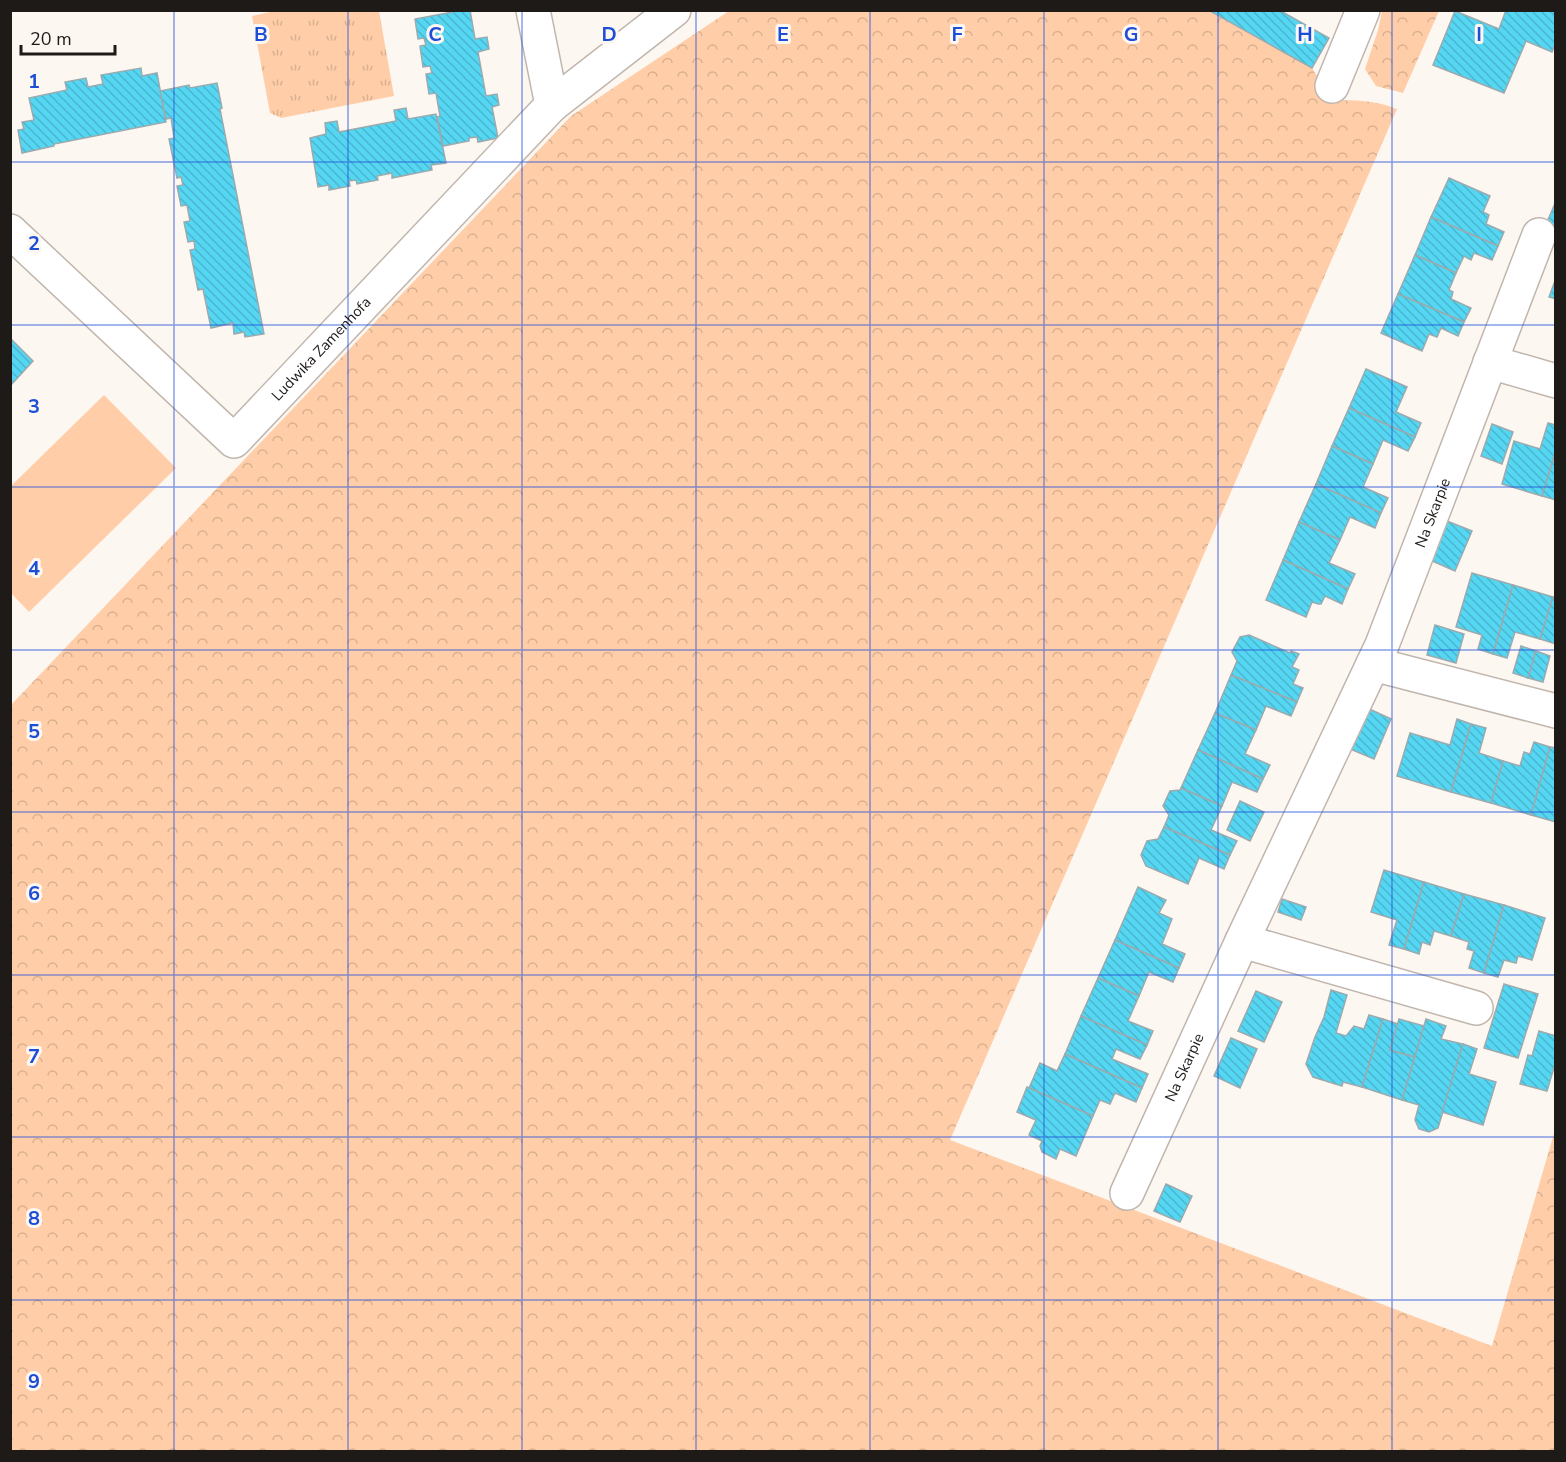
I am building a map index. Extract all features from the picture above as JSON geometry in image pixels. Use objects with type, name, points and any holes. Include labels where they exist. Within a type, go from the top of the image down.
[{"type":"street","points":[[533,10],[552,105],[674,10]]},
{"type":"street","points":[[1332,86],[1359,19]]},
{"type":"street","name":"Ludwika Zamenhofa","points":[[10,231],[234,441],[552,105]]},
{"type":"street","name":"Na Skarpie","points":[[1127,1192],[1386,634],[1539,235]]},
{"type":"street","points":[[1490,362],[1556,381]]},
{"type":"street","points":[[1373,664],[1556,711]]},
{"type":"street","points":[[1242,941],[1476,1008]]},
{"type":"green space","points":[[279,10],[379,11],[394,96],[281,118],[270,113],[252,16]]},
{"type":"green space","points":[[729,11],[1208,11],[1312,68],[1331,100],[1373,102],[1397,109],[950,1140],[1492,1346],[1555,1130],[1555,1451],[11,1451],[10,706],[571,116]]},
{"type":"green space","points":[[1382,11],[1439,11],[1403,93],[1376,86],[1365,69]]},
{"type":"green space","points":[[104,395],[176,468],[29,612],[11,593],[11,486]]},
{"type":"building","points":[[470,10],[475,39],[487,37],[489,49],[478,52],[486,96],[497,94],[499,105],[492,107],[498,138],[478,142],[477,137],[469,138],[469,141],[443,146],[437,117],[440,116],[436,93],[429,94],[426,74],[432,73],[430,66],[423,67],[420,46],[426,45],[424,38],[418,39],[415,19]]},
{"type":"building","points":[[1208,10],[1279,10],[1329,38],[1312,68]]},
{"type":"building","points":[[1506,10],[1556,10],[1556,42],[1552,52],[1526,41],[1504,93],[1433,65],[1455,11],[1499,29]]},
{"type":"building","points":[[141,68],[142,76],[157,73],[166,122],[54,144],[54,146],[22,153],[18,130],[24,129],[22,122],[34,120],[29,98],[67,90],[65,82],[86,78],[88,87],[103,84],[101,75]]},
{"type":"building","points":[[217,83],[222,108],[220,109],[264,334],[245,337],[244,332],[234,334],[233,323],[211,328],[203,289],[198,290],[190,250],[195,249],[194,241],[188,242],[184,222],[190,221],[187,205],[181,206],[177,186],[183,185],[181,177],[177,178],[169,139],[174,138],[171,118],[166,119],[160,91],[189,85],[190,88]]},
{"type":"building","points":[[406,108],[408,119],[436,114],[446,163],[431,165],[432,170],[392,178],[392,173],[377,176],[378,180],[357,184],[356,180],[349,181],[350,186],[329,190],[329,185],[318,187],[310,138],[326,134],[325,123],[337,121],[339,132],[396,121],[394,110]]},
{"type":"building","points":[[1449,178],[1490,196],[1483,212],[1489,215],[1486,224],[1504,232],[1498,246],[1431,217]]},
{"type":"building","points":[[1556,201],[1556,233],[1544,229]]},
{"type":"building","points":[[1431,217],[1498,246],[1492,260],[1474,253],[1471,260],[1464,256],[1456,273],[1415,255]]},
{"type":"building","points":[[1415,255],[1456,273],[1449,290],[1453,292],[1451,299],[1471,308],[1464,322],[1398,294]]},
{"type":"building","points":[[1556,278],[1556,299],[1549,297]]},
{"type":"building","points":[[1398,294],[1464,322],[1458,336],[1441,328],[1437,337],[1429,334],[1422,351],[1381,333]]},
{"type":"building","points":[[10,338],[33,361],[10,386]]},
{"type":"building","points":[[1366,369],[1407,387],[1396,412],[1421,423],[1415,437],[1349,408]]},
{"type":"building","points":[[1349,408],[1415,437],[1408,451],[1383,440],[1373,464],[1332,446]]},
{"type":"building","points":[[1548,423],[1556,425],[1556,450],[1542,496],[1502,484],[1514,441],[1540,449]]},
{"type":"building","points":[[1492,424],[1513,432],[1502,464],[1481,456]]},
{"type":"building","points":[[1332,446],[1373,464],[1363,487],[1388,498],[1381,513],[1316,484]]},
{"type":"building","points":[[1556,450],[1556,500],[1542,496]]},
{"type":"building","points":[[1316,484],[1381,513],[1375,528],[1350,517],[1340,540],[1299,522]]},
{"type":"building","points":[[1447,521],[1472,531],[1455,571],[1430,560]]},
{"type":"building","points":[[1299,522],[1340,540],[1329,563],[1355,574],[1348,589],[1283,560]]},
{"type":"building","points":[[1283,560],[1348,589],[1342,604],[1325,596],[1321,604],[1312,602],[1306,617],[1266,600]]},
{"type":"building","points":[[1472,573],[1513,585],[1493,654],[1478,649],[1482,635],[1456,627]]},
{"type":"building","points":[[1513,585],[1553,597],[1540,639],[1515,632],[1507,658],[1493,654]]},
{"type":"building","points":[[1553,597],[1556,598],[1556,644],[1540,639]]},
{"type":"building","points":[[1435,625],[1464,634],[1456,663],[1427,655]]},
{"type":"building","points":[[1249,635],[1290,653],[1291,651],[1299,654],[1292,667],[1299,670],[1293,684],[1303,688],[1297,702],[1231,675],[1237,661],[1232,652],[1240,637]]},
{"type":"building","points":[[1521,646],[1536,651],[1528,678],[1513,673]]},
{"type":"building","points":[[1536,651],[1550,656],[1543,682],[1528,678]]},
{"type":"building","points":[[1231,675],[1297,702],[1291,716],[1266,706],[1256,730],[1215,713]]},
{"type":"building","points":[[1365,707],[1391,719],[1374,759],[1348,748]]},
{"type":"building","points":[[1215,713],[1256,730],[1245,754],[1270,765],[1263,779],[1198,750]]},
{"type":"building","points":[[1457,719],[1471,724],[1451,792],[1397,776],[1410,733],[1450,745]]},
{"type":"building","points":[[1471,724],[1486,728],[1479,753],[1503,761],[1491,803],[1451,792]]},
{"type":"building","points":[[1534,742],[1550,747],[1531,815],[1491,803],[1503,761],[1520,766],[1524,752],[1530,754]]},
{"type":"building","points":[[1550,747],[1556,748],[1556,822],[1531,815]]},
{"type":"building","points":[[1198,750],[1263,779],[1257,792],[1232,782],[1222,806],[1181,788]]},
{"type":"building","points":[[1181,788],[1222,806],[1211,830],[1237,841],[1230,855],[1164,827],[1169,815],[1163,806],[1170,791]]},
{"type":"building","points":[[1240,801],[1264,812],[1250,841],[1227,830]]},
{"type":"building","points":[[1164,827],[1230,855],[1224,869],[1199,858],[1188,884],[1146,866],[1141,855],[1147,841],[1158,839]]},
{"type":"building","points":[[1384,870],[1424,882],[1404,949],[1389,945],[1397,920],[1371,912]]},
{"type":"building","points":[[1424,882],[1464,894],[1451,936],[1434,931],[1430,945],[1422,942],[1419,954],[1404,949]]},
{"type":"building","points":[[1138,887],[1166,900],[1159,913],[1172,919],[1162,944],[1185,954],[1179,968],[1115,940]]},
{"type":"building","points":[[1464,894],[1504,905],[1484,973],[1469,968],[1474,951],[1467,949],[1469,942],[1451,936]]},
{"type":"building","points":[[1282,899],[1306,907],[1301,920],[1278,912]]},
{"type":"building","points":[[1504,905],[1545,918],[1532,960],[1518,956],[1516,963],[1504,960],[1498,977],[1484,973]]},
{"type":"building","points":[[1115,940],[1179,968],[1173,982],[1149,972],[1139,996],[1098,978]]},
{"type":"building","points":[[1098,978],[1139,996],[1128,1021],[1153,1031],[1147,1045],[1081,1016]]},
{"type":"building","points":[[1504,984],[1538,994],[1518,1058],[1484,1048]]},
{"type":"building","points":[[1331,990],[1347,995],[1336,1033],[1346,1036],[1354,1026],[1364,1029],[1369,1015],[1383,1019],[1362,1087],[1343,1082],[1342,1086],[1313,1077],[1306,1064],[1324,1017]]},
{"type":"building","points":[[1256,991],[1282,1002],[1264,1042],[1238,1031]]},
{"type":"building","points":[[1081,1016],[1147,1045],[1140,1059],[1116,1049],[1112,1059],[1148,1074],[1142,1088],[1065,1054]]},
{"type":"building","points":[[1383,1019],[1398,1024],[1390,1050],[1415,1057],[1402,1100],[1362,1087]]},
{"type":"building","points":[[1399,1019],[1424,1026],[1415,1057],[1390,1050]]},
{"type":"building","points":[[1426,1019],[1446,1026],[1441,1039],[1463,1044],[1438,1128],[1429,1132],[1419,1129],[1415,1120],[1419,1105],[1402,1100]]},
{"type":"building","points":[[1539,1031],[1556,1036],[1556,1061],[1547,1091],[1520,1084],[1528,1055],[1532,1056]]},
{"type":"building","points":[[1231,1038],[1257,1049],[1240,1088],[1214,1076]]},
{"type":"building","points":[[1463,1044],[1477,1049],[1469,1074],[1496,1082],[1483,1125],[1442,1112]]},
{"type":"building","points":[[1065,1054],[1142,1088],[1136,1102],[1115,1093],[1110,1104],[1100,1100],[1093,1116],[1029,1088],[1040,1063],[1057,1071]]},
{"type":"building","points":[[1027,1087],[1093,1116],[1076,1156],[1060,1149],[1056,1159],[1042,1152],[1040,1146],[1042,1141],[1029,1135],[1036,1120],[1017,1112]]},
{"type":"building","points":[[1166,1184],[1192,1196],[1180,1222],[1154,1211]]}]
